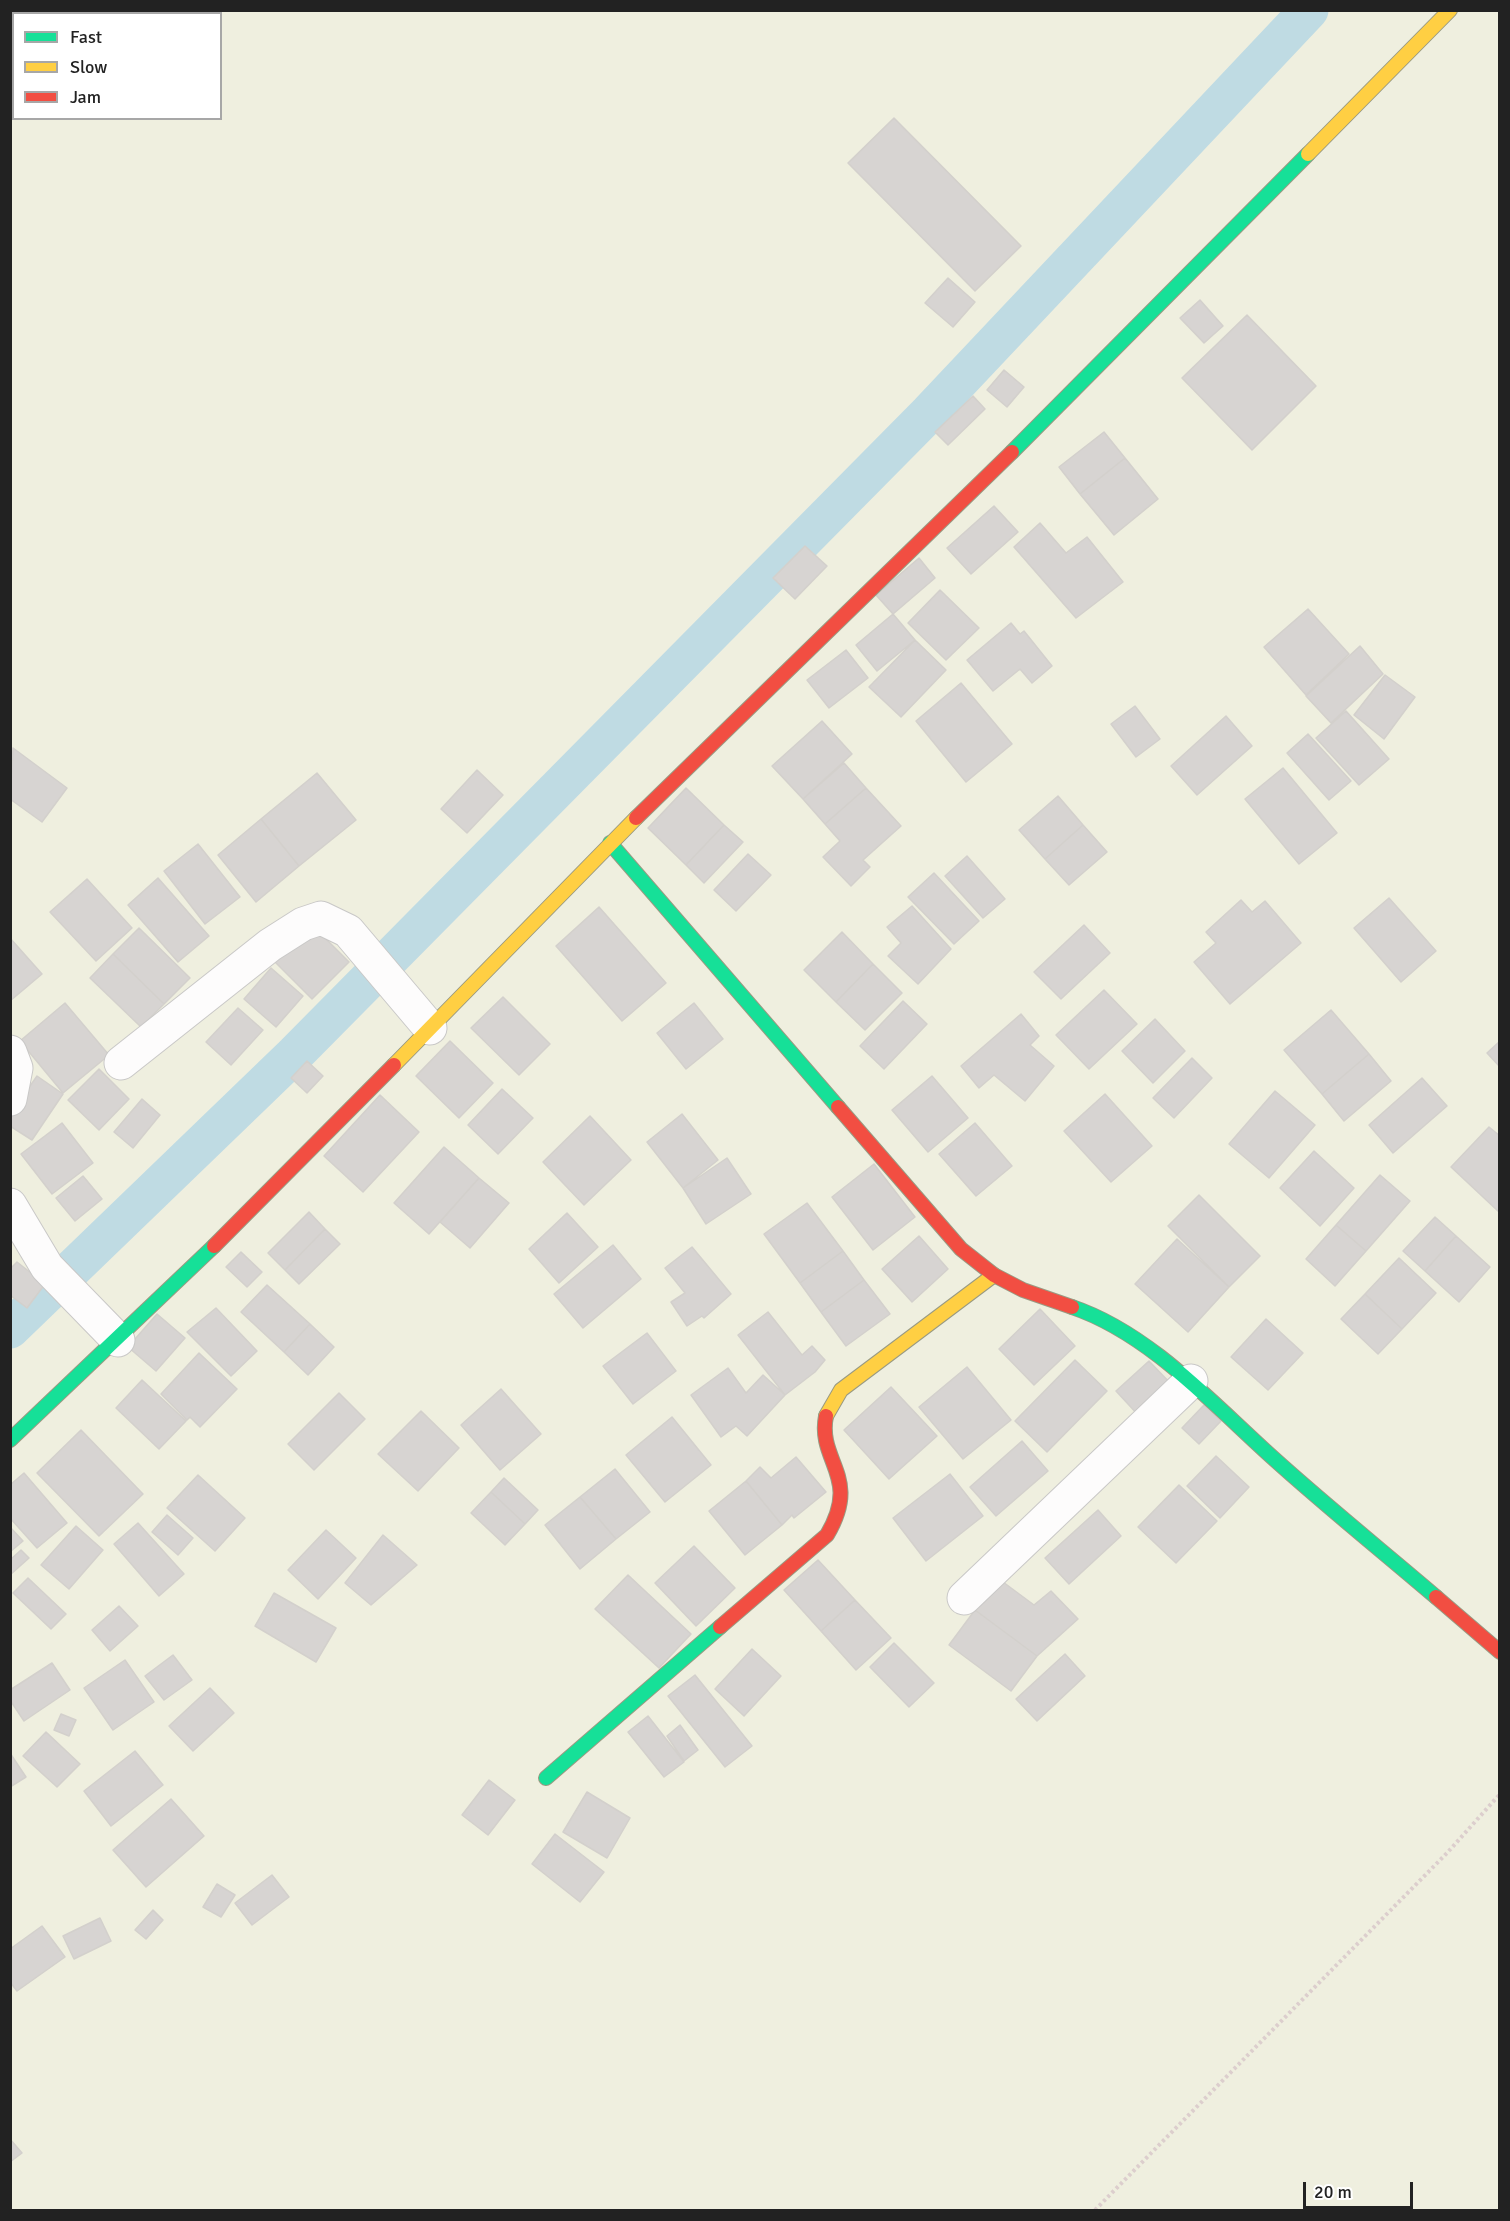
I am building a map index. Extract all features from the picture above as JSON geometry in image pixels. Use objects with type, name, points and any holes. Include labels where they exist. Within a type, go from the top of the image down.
[{"type":"street","points":[[10,1440],[118,1340],[250,1212],[420,1017],[610,843],[1033,432],[1450,10]]},
{"type":"street","points":[[610,843],[961,1249],[994,1275],[1023,1290],[1102,1317],[1191,1380],[1273,1458],[1500,1652]]},
{"type":"street","points":[[121,1063],[270,945],[313,919],[321,918],[341,926],[420,1017]]},
{"type":"street","points":[[10,1052],[16,1068],[10,1099]]},
{"type":"street","points":[[10,1205],[47,1267],[118,1340]]},
{"type":"street","points":[[546,1778],[827,1535],[837,1521],[842,1483],[825,1434],[825,1419],[830,1405],[841,1390],[994,1275]]},
{"type":"street","points":[[964,1598],[1191,1380]]},
{"type":"path","points":[[1095,2211],[1447,1852],[1500,1794]]},
{"type":"green space","points":[[11,11],[1499,11],[1499,2210],[11,2210]]},
{"type":"building","points":[[894,118],[1021,246],[975,291],[848,163]]},
{"type":"building","points":[[948,278],[975,302],[953,327],[925,303]]},
{"type":"building","points":[[1200,300],[1223,326],[1204,343],[1180,318]]},
{"type":"building","points":[[1247,315],[1316,386],[1252,450],[1182,378]]},
{"type":"building","points":[[1004,370],[1024,387],[1007,407],[987,390]]},
{"type":"building","points":[[973,396],[985,409],[948,445],[935,432]]},
{"type":"building","points":[[1104,432],[1125,458],[1080,494],[1059,467]]},
{"type":"building","points":[[1125,458],[1158,499],[1114,535],[1080,494]]},
{"type":"building","points":[[994,506],[1018,532],[971,574],[947,548]]},
{"type":"building","points":[[1040,523],[1066,553],[1087,537],[1123,582],[1076,618],[1014,547]]},
{"type":"building","points":[[805,546],[827,566],[795,599],[773,578]]},
{"type":"building","points":[[919,558],[935,578],[893,614],[876,595]]},
{"type":"building","points":[[940,590],[979,628],[946,660],[908,623]]},
{"type":"building","points":[[1308,609],[1349,654],[1306,695],[1264,647]]},
{"type":"building","points":[[893,614],[915,640],[877,671],[856,645]]},
{"type":"building","points":[[1011,623],[1020,634],[1024,631],[1052,666],[1032,683],[1020,669],[993,691],[967,660]]},
{"type":"building","points":[[915,640],[946,670],[901,717],[869,687]]},
{"type":"building","points":[[1360,646],[1383,674],[1331,723],[1306,696]]},
{"type":"building","points":[[846,650],[868,678],[829,708],[807,680]]},
{"type":"building","points":[[1385,675],[1415,697],[1384,739],[1354,715]]},
{"type":"building","points":[[961,683],[1012,744],[966,782],[916,721]]},
{"type":"building","points":[[1135,706],[1160,739],[1136,757],[1111,724]]},
{"type":"building","points":[[1346,711],[1389,759],[1359,785],[1316,738]]},
{"type":"building","points":[[1226,716],[1252,746],[1197,795],[1171,766]]},
{"type":"building","points":[[822,721],[852,754],[803,799],[772,766]]},
{"type":"building","points":[[1308,734],[1351,781],[1329,800],[1287,753]]},
{"type":"building","points":[[13,748],[67,788],[42,822],[10,799]]},
{"type":"building","points":[[844,763],[866,788],[825,824],[803,799]]},
{"type":"building","points":[[1283,768],[1337,833],[1299,864],[1245,799]]},
{"type":"building","points":[[477,770],[503,795],[467,833],[441,809]]},
{"type":"building","points":[[317,773],[356,820],[299,866],[261,819]]},
{"type":"building","points":[[686,788],[724,825],[686,865],[648,828]]},
{"type":"building","points":[[866,788],[901,826],[863,860],[870,867],[851,886],[823,857],[840,841],[825,824]]},
{"type":"building","points":[[1058,796],[1083,825],[1045,859],[1019,830]]},
{"type":"building","points":[[261,819],[299,866],[256,902],[218,855]]},
{"type":"building","points":[[724,825],[743,842],[704,883],[686,865]]},
{"type":"building","points":[[1083,825],[1107,852],[1069,885],[1045,859]]},
{"type":"building","points":[[198,844],[240,897],[205,924],[164,871]]},
{"type":"building","points":[[748,854],[771,875],[736,911],[714,890]]},
{"type":"building","points":[[967,856],[1005,899],[983,918],[945,876]]},
{"type":"building","points":[[934,873],[979,921],[954,944],[908,897]]},
{"type":"building","points":[[158,878],[209,936],[178,962],[128,905]]},
{"type":"building","points":[[87,879],[132,928],[96,961],[50,912]]},
{"type":"building","points":[[1389,898],[1436,951],[1401,982],[1354,928]]},
{"type":"building","points":[[1241,900],[1252,912],[1265,901],[1301,943],[1230,1004],[1194,962],[1216,943],[1206,932]]},
{"type":"building","points":[[912,906],[951,949],[918,984],[888,956],[901,943],[887,927]]},
{"type":"building","points":[[599,907],[666,983],[622,1021],[556,946]]},
{"type":"building","points":[[312,925],[349,962],[312,999],[275,962]]},
{"type":"building","points":[[1084,925],[1110,953],[1061,999],[1034,972]]},
{"type":"building","points":[[139,928],[190,978],[164,1004],[113,954]]},
{"type":"building","points":[[842,932],[873,964],[836,1002],[804,970]]},
{"type":"building","points":[[10,938],[42,974],[10,1001]]},
{"type":"building","points":[[113,954],[164,1004],[141,1027],[90,978]]},
{"type":"building","points":[[873,964],[902,993],[865,1030],[836,1002]]},
{"type":"building","points":[[271,968],[303,996],[276,1027],[244,999]]},
{"type":"building","points":[[1104,990],[1137,1024],[1089,1069],[1056,1035]]},
{"type":"building","points":[[503,997],[550,1044],[519,1075],[471,1028]]},
{"type":"building","points":[[903,1001],[927,1024],[884,1069],[860,1046]]},
{"type":"building","points":[[65,1003],[109,1055],[63,1093],[20,1041]]},
{"type":"building","points":[[694,1003],[723,1039],[686,1069],[657,1033]]},
{"type":"building","points":[[238,1008],[263,1030],[231,1065],[206,1042]]},
{"type":"building","points":[[1331,1010],[1369,1054],[1322,1094],[1284,1050]]},
{"type":"building","points":[[1021,1014],[1039,1036],[1030,1045],[1054,1066],[1025,1101],[994,1075],[979,1088],[961,1066]]},
{"type":"building","points":[[1155,1019],[1185,1051],[1153,1083],[1122,1051]]},
{"type":"building","points":[[450,1041],[493,1083],[459,1118],[416,1076]]},
{"type":"building","points":[[1500,1041],[1500,1067],[1487,1053]]},
{"type":"building","points":[[1369,1054],[1391,1081],[1344,1121],[1322,1094]]},
{"type":"building","points":[[1192,1058],[1212,1078],[1174,1118],[1153,1098]]},
{"type":"building","points":[[307,1061],[323,1076],[307,1093],[291,1078]]},
{"type":"building","points":[[99,1069],[129,1099],[99,1130],[68,1100]]},
{"type":"building","points":[[37,1076],[63,1094],[32,1140],[10,1126],[10,1115]]},
{"type":"building","points":[[932,1076],[968,1118],[928,1152],[892,1110]]},
{"type":"building","points":[[1422,1078],[1447,1106],[1393,1153],[1369,1125]]},
{"type":"building","points":[[502,1089],[533,1118],[498,1154],[468,1125]]},
{"type":"building","points":[[1275,1091],[1315,1125],[1269,1178],[1229,1144]]},
{"type":"building","points":[[1105,1094],[1152,1146],[1111,1182],[1064,1131]]},
{"type":"building","points":[[380,1095],[419,1132],[363,1192],[324,1156]]},
{"type":"building","points":[[142,1099],[160,1115],[133,1148],[114,1132]]},
{"type":"building","points":[[682,1114],[718,1160],[683,1188],[647,1142]]},
{"type":"building","points":[[590,1116],[631,1160],[584,1205],[543,1162]]},
{"type":"building","points":[[62,1123],[93,1163],[52,1194],[21,1154]]},
{"type":"building","points":[[975,1123],[1012,1166],[976,1196],[939,1154]]},
{"type":"building","points":[[1489,1127],[1500,1136],[1499,1212],[1451,1167]]},
{"type":"building","points":[[444,1147],[479,1178],[429,1234],[394,1203]]},
{"type":"building","points":[[1314,1151],[1354,1188],[1320,1226],[1280,1188]]},
{"type":"building","points":[[727,1158],[751,1194],[706,1224],[683,1188]]},
{"type":"building","points":[[874,1164],[915,1217],[873,1250],[832,1197]]},
{"type":"building","points":[[1380,1175],[1410,1201],[1366,1251],[1336,1225]]},
{"type":"building","points":[[83,1176],[102,1199],[75,1221],[56,1198]]},
{"type":"building","points":[[479,1178],[509,1203],[470,1248],[440,1222]]},
{"type":"building","points":[[1199,1195],[1260,1256],[1229,1287],[1168,1226]]},
{"type":"building","points":[[807,1203],[843,1251],[800,1283],[764,1234]]},
{"type":"building","points":[[309,1212],[325,1229],[285,1270],[268,1253]]},
{"type":"building","points":[[567,1213],[598,1247],[559,1283],[529,1249]]},
{"type":"building","points":[[1435,1217],[1456,1236],[1425,1271],[1403,1251]]},
{"type":"building","points":[[1336,1225],[1366,1251],[1335,1286],[1306,1259]]},
{"type":"building","points":[[325,1229],[340,1244],[299,1284],[285,1270]]},
{"type":"building","points":[[919,1236],[948,1269],[912,1302],[882,1269]]},
{"type":"building","points":[[1456,1236],[1490,1267],[1459,1302],[1425,1271]]},
{"type":"building","points":[[1177,1239],[1229,1287],[1188,1332],[1135,1284]]},
{"type":"building","points":[[613,1245],[641,1279],[583,1328],[554,1294]]},
{"type":"building","points":[[692,1247],[731,1294],[704,1318],[702,1316],[687,1326],[671,1302],[685,1293],[665,1268]]},
{"type":"building","points":[[843,1251],[864,1280],[821,1312],[800,1283]]},
{"type":"building","points":[[241,1252],[262,1272],[247,1287],[226,1267]]},
{"type":"building","points":[[1399,1258],[1436,1293],[1402,1329],[1365,1294]]},
{"type":"building","points":[[17,1262],[45,1284],[27,1308],[10,1295],[10,1269]]},
{"type":"building","points":[[864,1280],[890,1314],[846,1346],[821,1312]]},
{"type":"building","points":[[267,1285],[310,1324],[284,1352],[241,1312]]},
{"type":"building","points":[[1365,1294],[1402,1329],[1378,1354],[1341,1319]]},
{"type":"building","points":[[216,1308],[257,1351],[231,1376],[187,1332]]},
{"type":"building","points":[[1040,1309],[1075,1346],[1034,1385],[999,1349]]},
{"type":"building","points":[[768,1312],[802,1355],[812,1346],[825,1360],[815,1372],[785,1395],[738,1335]]},
{"type":"building","points":[[157,1314],[185,1338],[156,1371],[128,1347]]},
{"type":"building","points":[[1266,1319],[1303,1353],[1268,1390],[1231,1357]]},
{"type":"building","points":[[310,1324],[334,1347],[308,1375],[284,1352]]},
{"type":"building","points":[[647,1333],[676,1371],[633,1404],[603,1366]]},
{"type":"building","points":[[199,1353],[237,1389],[200,1427],[190,1417],[187,1420],[161,1394]]},
{"type":"building","points":[[1075,1360],[1107,1391],[1047,1452],[1015,1421]]},
{"type":"building","points":[[1149,1361],[1173,1386],[1140,1417],[1116,1391]]},
{"type":"building","points":[[967,1367],[1011,1420],[963,1459],[919,1407]]},
{"type":"building","points":[[728,1368],[746,1393],[763,1375],[785,1395],[747,1436],[736,1426],[721,1437],[691,1395]]},
{"type":"building","points":[[142,1380],[186,1421],[159,1449],[116,1408]]},
{"type":"building","points":[[891,1387],[937,1436],[889,1479],[844,1430]]},
{"type":"building","points":[[501,1389],[541,1434],[500,1470],[461,1425]]},
{"type":"building","points":[[339,1393],[365,1419],[314,1470],[288,1444]]},
{"type":"building","points":[[1204,1405],[1221,1421],[1199,1444],[1182,1428]]},
{"type":"building","points":[[421,1411],[459,1448],[418,1491],[378,1454]]},
{"type":"building","points":[[672,1417],[711,1465],[665,1502],[626,1455]]},
{"type":"building","points":[[81,1430],[143,1494],[99,1536],[37,1473]]},
{"type":"building","points":[[1022,1441],[1048,1471],[996,1516],[970,1487]]},
{"type":"building","points":[[1216,1456],[1249,1487],[1220,1518],[1187,1486]]},
{"type":"building","points":[[796,1457],[826,1492],[794,1518],[792,1515],[782,1525],[746,1481],[760,1467],[771,1478]]},
{"type":"building","points":[[615,1469],[650,1512],[616,1539],[580,1497]]},
{"type":"building","points":[[24,1473],[67,1523],[37,1548],[10,1518],[10,1485]]},
{"type":"building","points":[[950,1474],[983,1516],[926,1561],[893,1518]]},
{"type":"building","points":[[198,1475],[245,1518],[215,1551],[167,1508]]},
{"type":"building","points":[[504,1478],[538,1510],[525,1524],[491,1492]]},
{"type":"building","points":[[746,1481],[782,1525],[745,1555],[709,1511]]},
{"type":"building","points":[[1179,1485],[1217,1521],[1176,1563],[1138,1527]]},
{"type":"building","points":[[491,1492],[525,1524],[505,1545],[471,1513]]},
{"type":"building","points":[[580,1497],[616,1539],[580,1569],[545,1525]]},
{"type":"building","points":[[1098,1510],[1121,1536],[1069,1584],[1045,1558]]},
{"type":"building","points":[[167,1515],[193,1538],[178,1555],[152,1532]]},
{"type":"building","points":[[138,1523],[184,1574],[159,1596],[114,1544]]},
{"type":"building","points":[[76,1526],[103,1550],[69,1589],[41,1565]]},
{"type":"building","points":[[10,1527],[23,1541],[10,1552]]},
{"type":"building","points":[[326,1530],[356,1558],[318,1599],[288,1570]]},
{"type":"building","points":[[383,1535],[417,1565],[371,1605],[345,1583]]},
{"type":"building","points":[[694,1546],[735,1588],[696,1626],[655,1583]]},
{"type":"building","points":[[21,1550],[29,1558],[10,1575],[10,1560]]},
{"type":"building","points":[[818,1560],[855,1600],[821,1631],[784,1590]]},
{"type":"building","points":[[628,1575],[691,1634],[659,1668],[595,1609]]},
{"type":"building","points":[[28,1578],[66,1614],[51,1629],[13,1593]]},
{"type":"building","points":[[999,1579],[1034,1605],[1051,1591],[1078,1619],[1037,1656],[975,1610]]},
{"type":"building","points":[[274,1593],[336,1628],[316,1662],[255,1626]]},
{"type":"building","points":[[855,1600],[891,1638],[856,1670],[821,1631]]},
{"type":"building","points":[[119,1606],[138,1626],[110,1651],[92,1630]]},
{"type":"building","points":[[975,1610],[1037,1656],[1011,1691],[949,1645]]},
{"type":"building","points":[[894,1643],[934,1683],[909,1707],[870,1667]]},
{"type":"building","points":[[752,1649],[781,1676],[744,1716],[715,1689]]},
{"type":"building","points":[[1065,1654],[1085,1676],[1037,1721],[1016,1699]]},
{"type":"building","points":[[173,1655],[192,1680],[164,1700],[145,1676]]},
{"type":"building","points":[[125,1660],[154,1702],[113,1730],[84,1688]]},
{"type":"building","points":[[52,1663],[70,1690],[24,1721],[10,1700],[10,1690]]},
{"type":"building","points":[[695,1675],[752,1746],[725,1767],[668,1696]]},
{"type":"building","points":[[210,1688],[234,1713],[193,1751],[169,1726]]},
{"type":"building","points":[[61,1714],[76,1720],[69,1736],[54,1730]]},
{"type":"building","points":[[648,1716],[684,1762],[664,1777],[628,1732]]},
{"type":"building","points":[[680,1725],[698,1750],[684,1761],[667,1736]]},
{"type":"building","points":[[46,1732],[80,1764],[57,1787],[23,1756]]},
{"type":"building","points":[[135,1751],[163,1785],[111,1826],[84,1791]]},
{"type":"building","points":[[10,1753],[26,1777],[10,1787]]},
{"type":"building","points":[[489,1780],[515,1800],[488,1835],[462,1815]]},
{"type":"building","points":[[587,1792],[630,1818],[607,1858],[563,1832]]},
{"type":"building","points":[[171,1799],[204,1836],[146,1887],[113,1850]]},
{"type":"building","points":[[555,1834],[604,1872],[580,1902],[532,1864]]},
{"type":"building","points":[[272,1875],[289,1897],[252,1925],[235,1903]]},
{"type":"building","points":[[217,1884],[235,1895],[221,1917],[203,1907]]},
{"type":"building","points":[[153,1910],[163,1920],[146,1939],[135,1930]]},
{"type":"building","points":[[100,1918],[111,1941],[74,1959],[63,1936]]},
{"type":"building","points":[[42,1926],[65,1957],[17,1991],[10,1982],[10,1949]]},
{"type":"building","points":[[10,2139],[22,2153],[10,2162]]},
{"type":"waterway","points":[[10,1329],[295,1054],[929,413],[1309,10]]},
{"type":"traffic: fast","points":[[1012,452],[1308,154]]},
{"type":"traffic: fast","points":[[610,843],[838,1107]]},
{"type":"traffic: fast","points":[[10,1440],[214,1246]]},
{"type":"traffic: fast","points":[[1072,1307],[1100,1319],[1153,1352],[1203,1393],[1292,1475],[1436,1597]]},
{"type":"traffic: fast","points":[[546,1778],[720,1627]]},
{"type":"traffic: slow","points":[[1308,154],[1450,10]]},
{"type":"traffic: slow","points":[[394,1065],[636,818]]},
{"type":"traffic: slow","points":[[826,1416],[841,1390],[994,1275]]},
{"type":"traffic: jam","points":[[636,818],[1012,452]]},
{"type":"traffic: jam","points":[[214,1246],[394,1065]]},
{"type":"traffic: jam","points":[[838,1107],[961,1249],[994,1275],[1023,1290],[1072,1307]]},
{"type":"traffic: jam","points":[[720,1627],[827,1535],[837,1515],[840,1484],[827,1446],[826,1416]]},
{"type":"traffic: jam","points":[[1436,1597],[1500,1652]]}]
